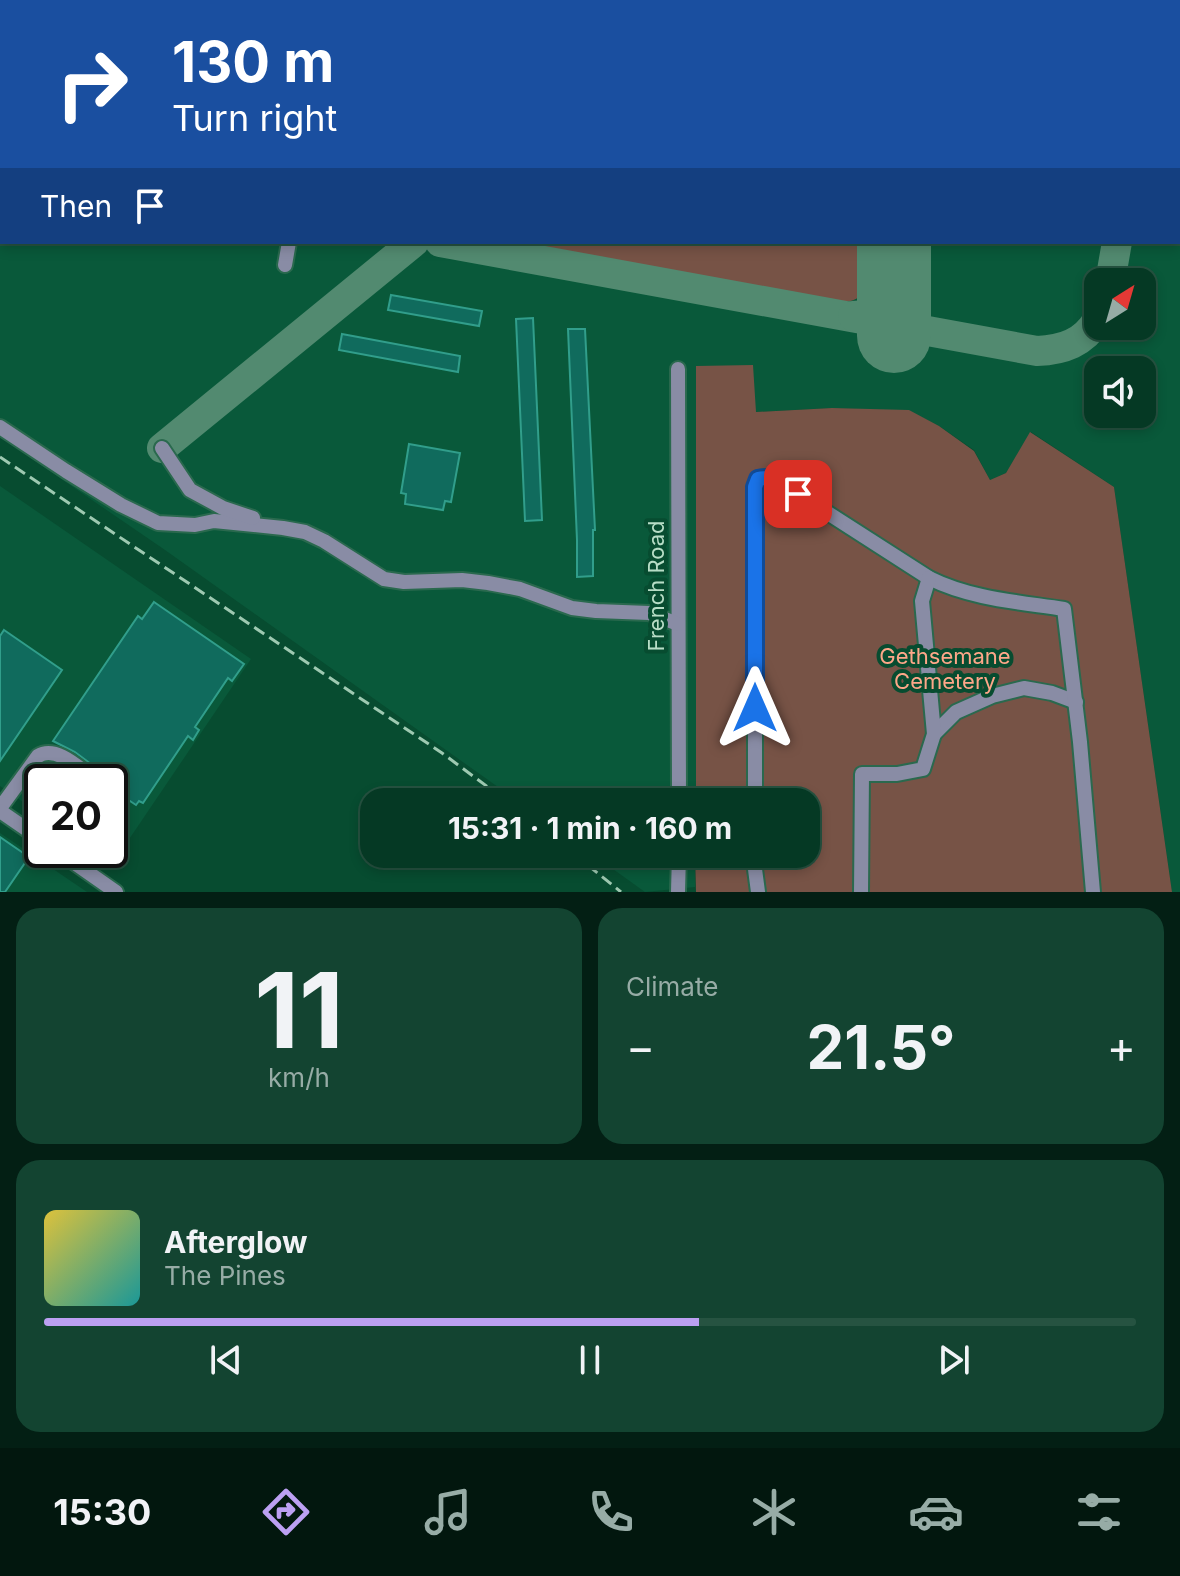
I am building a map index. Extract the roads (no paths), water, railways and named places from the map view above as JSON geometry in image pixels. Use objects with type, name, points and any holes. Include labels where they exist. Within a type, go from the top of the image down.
[{"type":"street","points":[[285,265],[289,244]]},
{"type":"street","name":"French Road","points":[[678,369],[679,788]]},
{"type":"street","points":[[0,427],[121,505],[158,523],[195,525],[214,521],[305,532],[384,579],[488,583],[520,589],[572,608],[649,613],[678,624]]},
{"type":"street","points":[[162,448],[190,490],[223,508],[283,528]]},
{"type":"street","points":[[755,788],[755,487],[758,479],[765,477],[778,481],[947,587],[975,595],[1064,609],[1076,702],[1093,892]]},
{"type":"street","points":[[861,892],[862,774],[897,774],[923,769],[934,734],[922,601],[929,578]]},
{"type":"street","points":[[934,734],[956,712],[992,696],[1024,688],[1052,693],[1076,702]]},
{"type":"street","points":[[32,764],[43,752],[61,756],[72,764]]},
{"type":"street","points":[[24,776],[0,810],[24,827]]},
{"type":"street","points":[[87,868],[116,892]]},
{"type":"street","points":[[678,892],[679,868]]},
{"type":"street","points":[[755,868],[758,892]]},
{"type":"railway","points":[[0,457],[442,753],[489,788]]},
{"type":"railway","points":[[591,868],[621,892]]},
{"type":"park label","name":"Gethsemane Cemetery","points":[[945,668]]}]
